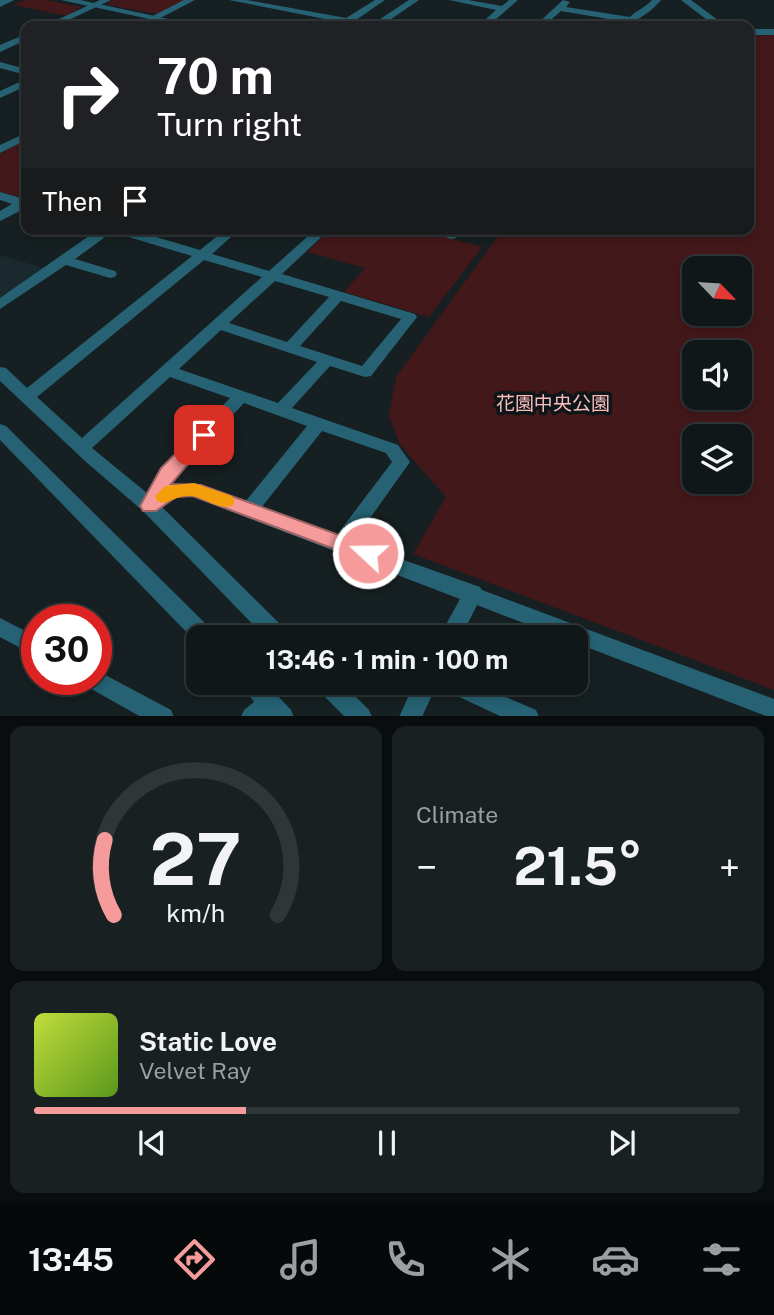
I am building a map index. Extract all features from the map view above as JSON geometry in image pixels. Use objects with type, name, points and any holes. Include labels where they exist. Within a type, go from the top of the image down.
[{"type":"street","points":[[0,4],[9,0]]},
{"type":"street","points":[[65,0],[170,21]]},
{"type":"street","points":[[60,21],[107,0]]},
{"type":"street","points":[[149,21],[191,0]]},
{"type":"street","points":[[233,0],[328,21]]},
{"type":"street","points":[[347,21],[381,0]]},
{"type":"street","points":[[384,21],[415,0]]},
{"type":"street","points":[[453,0],[504,9]]},
{"type":"street","points":[[489,21],[514,0]]},
{"type":"street","points":[[544,21],[568,0]]},
{"type":"street","points":[[558,8],[632,20],[636,15],[645,13],[657,0]]},
{"type":"street","points":[[685,0],[714,21]]},
{"type":"street","points":[[754,32],[774,32]]},
{"type":"street","points":[[0,49],[21,39]]},
{"type":"street","points":[[0,65],[21,71]]},
{"type":"street","points":[[0,95],[21,84]]},
{"type":"street","points":[[0,150],[21,139]]},
{"type":"street","points":[[0,196],[21,202]]},
{"type":"street","points":[[0,217],[21,205]]},
{"type":"street","points":[[0,305],[99,235]]},
{"type":"street","points":[[133,235],[410,317],[365,373],[219,325]]},
{"type":"street","points":[[27,397],[227,235]]},
{"type":"street","points":[[82,448],[317,235]]},
{"type":"street","points":[[64,260],[110,274]]},
{"type":"street","points":[[290,348],[338,296]]},
{"type":"street","points":[[281,411],[327,360]]},
{"type":"street","points":[[168,371],[392,449],[401,462],[342,543]]},
{"type":"street","points":[[0,372],[150,506],[267,625]]},
{"type":"street","points":[[150,506],[168,472],[241,397]]},
{"type":"street","points":[[249,510],[318,424]]},
{"type":"street","points":[[1,432],[193,625]]},
{"type":"street","points":[[150,506],[172,491],[194,490],[342,543],[774,709]]},
{"type":"street","points":[[456,625],[473,593]]},
{"type":"street","points":[[0,628],[21,639]]},
{"type":"street","points":[[112,689],[163,716]]},
{"type":"street","points":[[258,695],[268,712]]},
{"type":"street","points":[[339,695],[361,716]]},
{"type":"street","points":[[410,716],[421,695]]},
{"type":"street","points":[[477,695],[528,716]]},
{"type":"shaded area","points":[[0,255],[44,268],[0,299]]},
{"type":"green space","points":[[25,0],[47,0],[81,7],[67,16],[14,5]]},
{"type":"green space","points":[[186,0],[159,13],[152,13],[109,5],[108,2]]},
{"type":"green space","name":"花園中央公園","points":[[774,35],[774,690],[413,554],[446,497],[400,445],[389,416],[396,377],[499,235],[754,235],[754,36]]},
{"type":"green space","points":[[21,142],[21,196],[0,192],[0,154]]},
{"type":"green space","points":[[325,235],[438,235],[482,247],[429,317],[344,292],[365,268],[307,252]]},
{"type":"slow traffic","points":[[164,496],[172,491],[194,490],[225,501]]},
{"type":"route","points":[[204,435],[168,472],[150,506],[172,491],[194,490],[368,553]]}]
